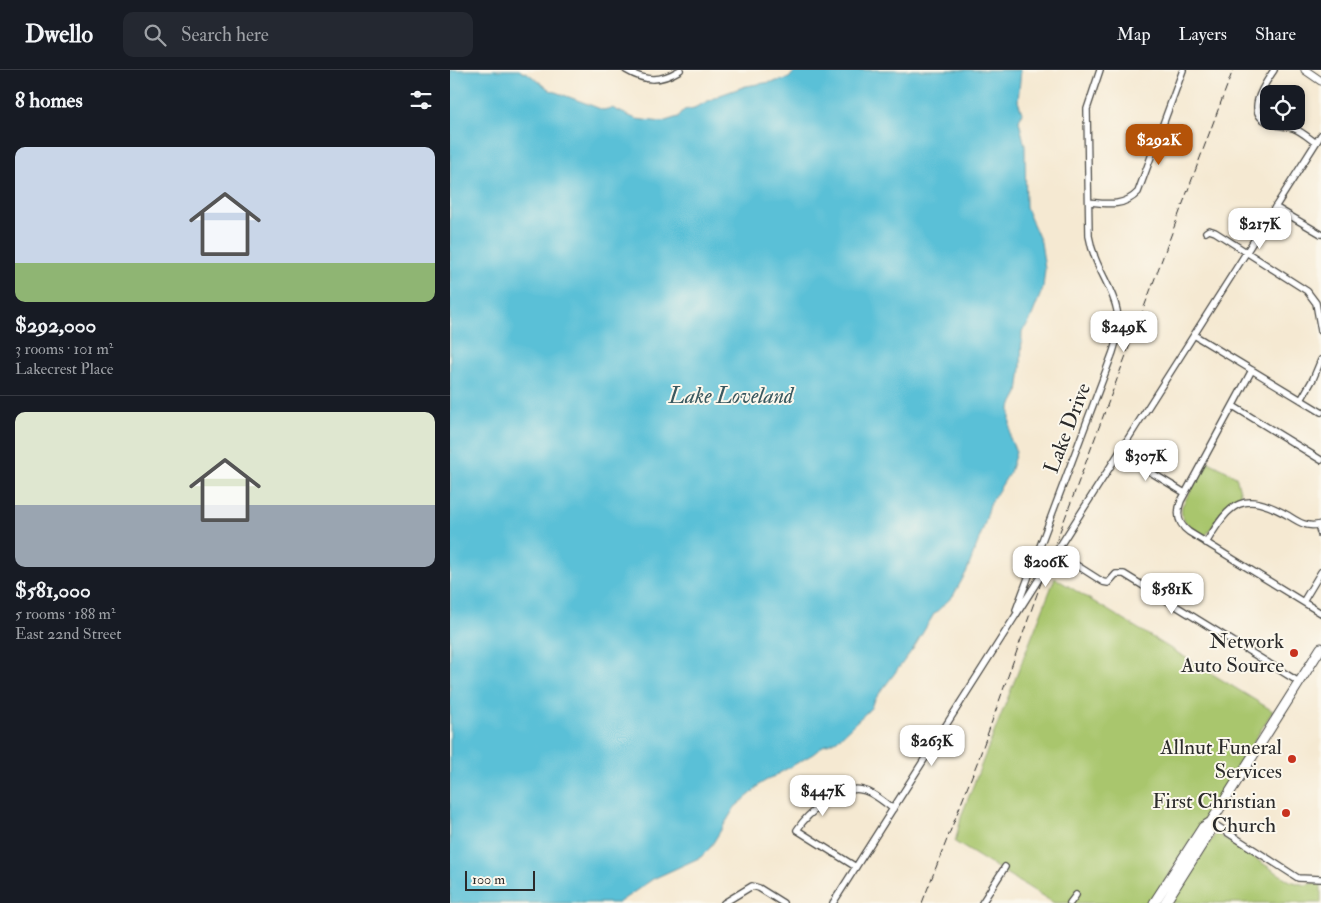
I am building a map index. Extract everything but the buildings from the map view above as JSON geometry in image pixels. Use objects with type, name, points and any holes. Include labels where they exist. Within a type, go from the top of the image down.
[{"type":"highway","points":[[1154,903],[1203,826],[1211,822],[1321,648]]},
{"type":"highway","points":[[1165,903],[1211,830],[1211,822]]},
{"type":"main road","points":[[1304,70],[1321,80]]},
{"type":"street","points":[[630,71],[644,79],[658,79],[680,70]]},
{"type":"street","name":"Lake Drive","points":[[1013,620],[1118,339],[1120,326],[1118,310],[1090,241],[1087,109],[1100,70]]},
{"type":"street","points":[[1089,202],[1120,203],[1132,198],[1138,192],[1183,70]]},
{"type":"street","points":[[1274,70],[1258,96],[1257,104],[1260,116],[1271,124],[1296,130],[1316,143]]},
{"type":"street","points":[[833,903],[1321,135]]},
{"type":"street","points":[[1275,207],[1321,234]]},
{"type":"street","points":[[1206,232],[1209,230],[1215,232],[1307,291],[1316,304],[1321,331]]},
{"type":"street","points":[[1194,335],[1321,412]]},
{"type":"street","points":[[1301,400],[1313,380],[1321,360]]},
{"type":"street","points":[[1252,370],[1185,493],[1178,508],[1178,519],[1184,528],[1206,543],[1321,613]]},
{"type":"street","points":[[1233,406],[1321,460]]},
{"type":"street","points":[[1119,453],[1185,493]]},
{"type":"street","points":[[1206,543],[1223,516],[1238,504],[1248,502],[1267,505],[1306,525],[1320,524],[1321,535]]},
{"type":"street","points":[[1056,552],[1103,582],[1108,583],[1116,574],[1124,574],[1299,682]]},
{"type":"street","points":[[1303,602],[1321,572]]},
{"type":"street","points":[[856,867],[797,830],[800,825],[815,810],[851,790],[866,791],[893,808]]},
{"type":"street","points":[[1211,822],[1298,878],[1321,879]]},
{"type":"street","points":[[982,903],[1005,867]]},
{"type":"street","points":[[724,903],[752,886],[783,903]]},
{"type":"street","points":[[1070,903],[1076,895]]},
{"type":"green space","points":[[1207,461],[1236,476],[1242,499],[1223,510],[1205,536],[1185,521],[1182,517],[1182,506]]},
{"type":"green space","points":[[1055,578],[1273,711],[1151,903],[1054,903],[955,842],[962,814]]},
{"type":"green space","points":[[1216,833],[1290,881],[1305,885],[1318,882],[1321,884],[1321,903],[1171,903]]},
{"type":"water","name":"Lake Loveland","points":[[450,70],[519,70],[524,73],[526,72],[550,90],[603,110],[612,108],[636,119],[662,122],[678,117],[684,110],[694,108],[720,95],[746,86],[789,78],[796,70],[1021,70],[1018,101],[1022,113],[1019,121],[1025,146],[1026,208],[1041,242],[1045,269],[1043,288],[1029,323],[1022,331],[1018,393],[1010,408],[1010,438],[1016,452],[1010,472],[990,504],[967,571],[953,596],[934,614],[913,649],[873,702],[871,708],[837,740],[823,746],[813,754],[760,784],[735,807],[710,848],[701,857],[653,879],[618,903],[450,903]]},
{"type":"railway","points":[[922,903],[979,758],[1047,566],[1233,70]]},
{"type":"place","name":"Network Auto Source","points":[[1294,653]]},
{"type":"place","name":"Allnut Funeral Services","points":[[1292,759]]},
{"type":"place","name":"First Christian Church","points":[[1286,813]]}]
